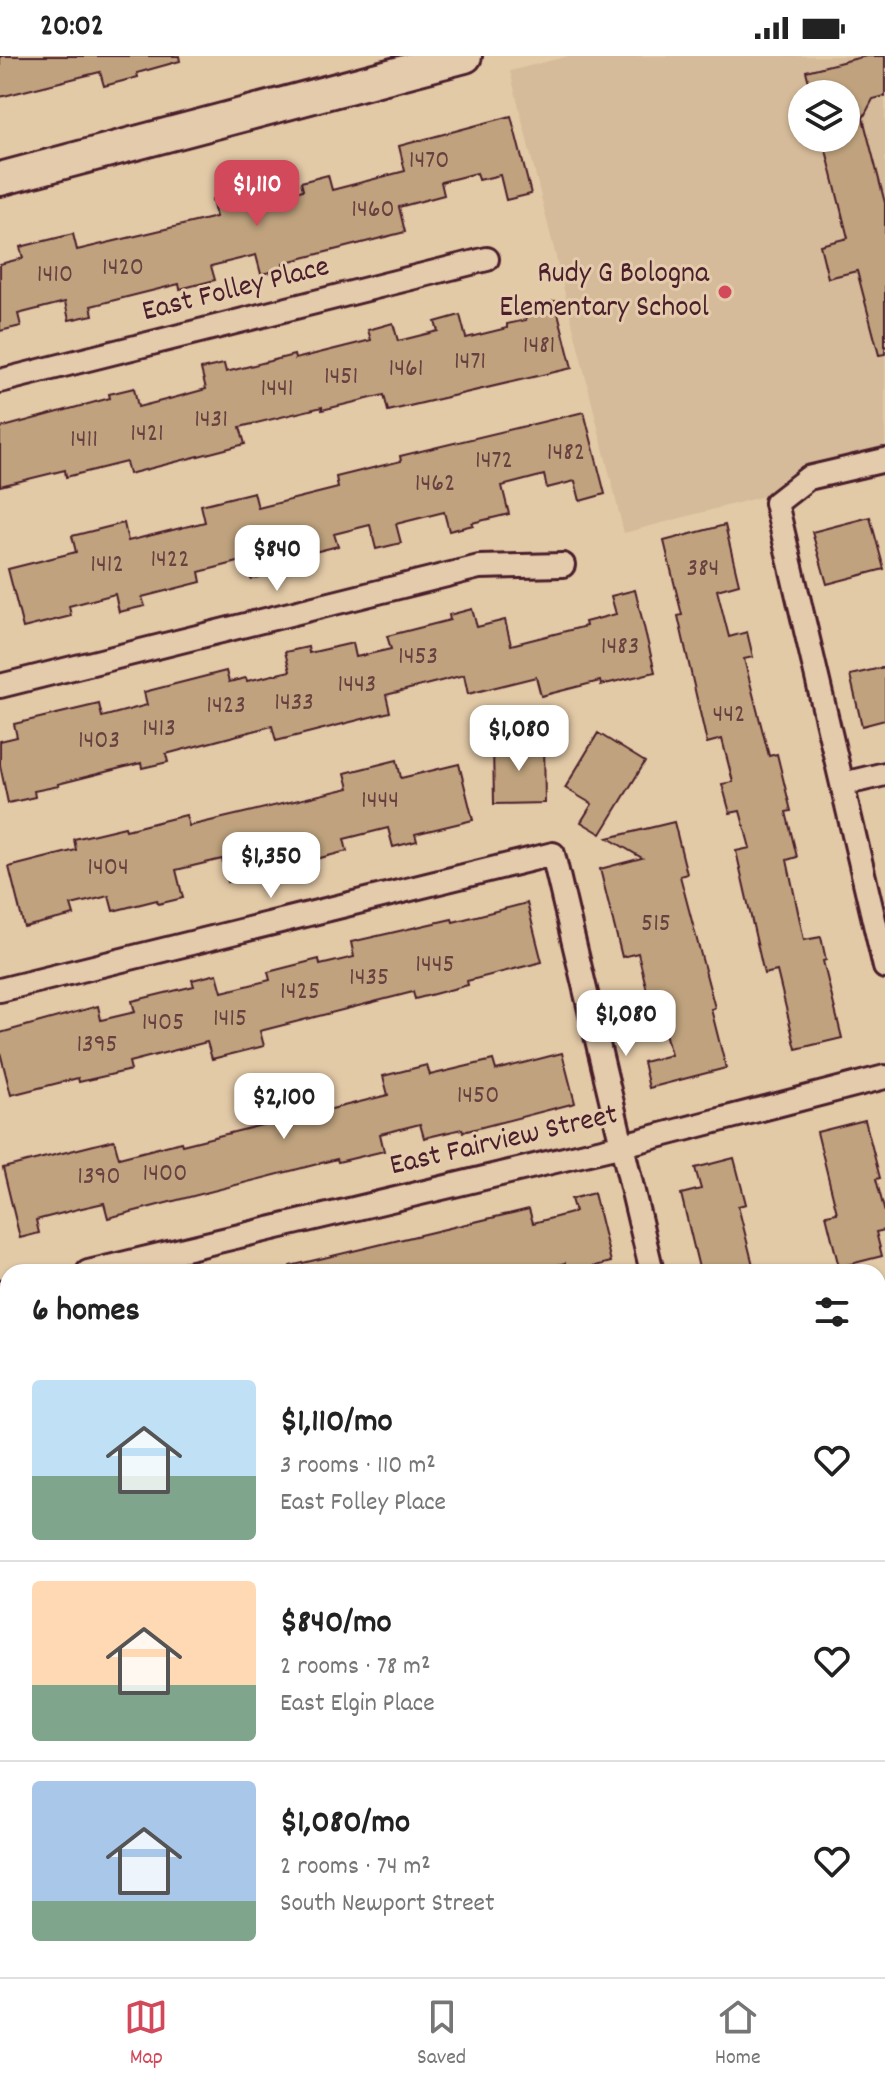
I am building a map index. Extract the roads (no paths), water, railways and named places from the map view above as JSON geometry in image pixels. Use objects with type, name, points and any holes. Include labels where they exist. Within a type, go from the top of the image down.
[{"type":"street","points":[[0,179],[465,56]]},
{"type":"street","name":"East Folley Place","points":[[0,381],[487,259]]},
{"type":"street","points":[[885,460],[808,478],[776,503],[885,967]]},
{"type":"street","points":[[0,686],[479,567],[563,565]]},
{"type":"street","points":[[843,784],[885,774]]},
{"type":"street","points":[[0,990],[553,854],[650,1264]]},
{"type":"street","name":"East Fairview Street","points":[[122,1264],[623,1145],[885,1077]]},
{"type":"place","name":"Rudy G Bologna Elementary School","points":[[725,292]]}]
